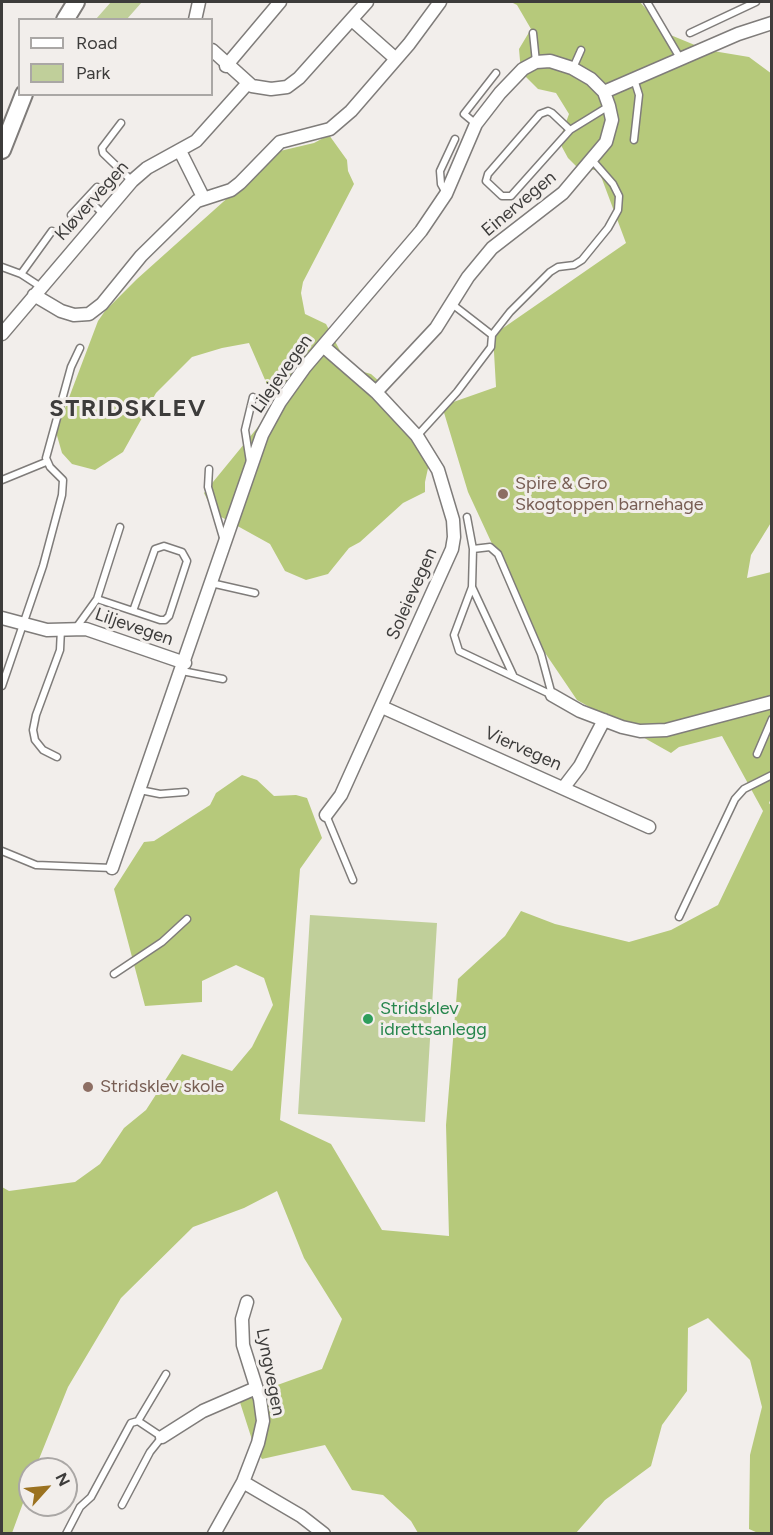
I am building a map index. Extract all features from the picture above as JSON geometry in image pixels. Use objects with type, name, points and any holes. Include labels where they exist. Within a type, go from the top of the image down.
[{"type":"street","points":[[65,18],[76,2]]},
{"type":"street","points":[[196,18],[200,2]]},
{"type":"street","points":[[226,66],[280,2]]},
{"type":"street","points":[[213,51],[226,66],[248,83],[271,89],[287,87],[299,78],[368,2]]},
{"type":"street","points":[[37,291],[61,311],[74,315],[89,314],[102,304],[141,256],[185,211],[204,197],[222,194],[240,183],[280,142],[330,129],[375,85],[427,22],[440,2]]},
{"type":"street","points":[[352,20],[396,58]]},
{"type":"street","points":[[536,62],[550,61],[572,68],[591,79],[604,92],[680,58],[771,23]]},
{"type":"street","name":"Lilejevegen","points":[[112,868],[251,465],[262,435],[279,402],[323,346],[421,231],[446,194],[476,124],[515,77],[536,62]]},
{"type":"street","name":"Kløvervegen","points":[[2,334],[132,181],[147,168],[201,137],[248,83]]},
{"type":"street","name":"Einervegen","points":[[376,392],[436,328],[468,277],[492,248],[563,193],[606,142],[612,120],[604,92]]},
{"type":"street","points":[[2,150],[23,96]]},
{"type":"street","points":[[180,151],[204,197]]},
{"type":"street","name":"Soleievegen","points":[[323,346],[376,392],[417,436],[438,470],[453,520],[454,537],[452,549],[382,707],[341,795],[326,816]]},
{"type":"street","name":"Liljevegen","points":[[2,618],[47,630],[76,628],[183,667]]},
{"type":"street","points":[[552,695],[604,720],[640,731],[666,730],[771,702]]},
{"type":"street","name":"Viervegen","points":[[382,707],[649,827]]},
{"type":"street","points":[[564,787],[580,766],[604,720]]},
{"type":"street","name":"Lyngvegen","points":[[214,1533],[243,1482],[258,1443],[263,1421],[243,1346],[242,1319],[247,1302]]},
{"type":"street","points":[[162,1437],[203,1411],[256,1388]]},
{"type":"street","points":[[243,1482],[301,1516],[324,1533]]},
{"type":"lane","points":[[647,2],[680,58]]},
{"type":"lane","points":[[690,33],[756,2]]},
{"type":"lane","points":[[533,33],[536,62]]},
{"type":"lane","points":[[572,68],[581,50]]},
{"type":"lane","points":[[476,124],[464,114],[496,73]]},
{"type":"lane","points":[[634,78],[639,95],[634,140]]},
{"type":"lane","points":[[570,130],[552,113],[548,111],[540,114],[488,174],[486,182],[502,196],[511,196],[570,130],[609,106]]},
{"type":"lane","points":[[121,123],[105,143],[103,153],[132,181]]},
{"type":"lane","points":[[446,194],[441,184],[440,171],[455,139]]},
{"type":"lane","points":[[417,436],[457,392],[491,347],[492,335],[510,312],[550,272],[558,267],[574,266],[582,260],[608,228],[618,210],[619,196],[613,184],[592,160]]},
{"type":"lane","points":[[71,215],[97,187]]},
{"type":"lane","points":[[87,198],[103,214]]},
{"type":"lane","points":[[21,274],[52,231]]},
{"type":"lane","points":[[2,267],[21,274],[37,291]]},
{"type":"lane","points":[[452,304],[492,335]]},
{"type":"lane","points":[[46,462],[71,367],[80,348]]},
{"type":"lane","points":[[251,465],[246,447],[245,430],[253,397]]},
{"type":"lane","points":[[2,480],[46,462]]},
{"type":"lane","points":[[2,686],[43,566],[64,486],[62,476],[46,462]]},
{"type":"lane","points":[[209,469],[208,488],[224,541]]},
{"type":"lane","points":[[468,517],[472,549],[472,587],[454,635],[456,647],[464,655],[513,675],[552,695]]},
{"type":"lane","points":[[76,628],[97,599],[120,527]]},
{"type":"lane","points":[[97,599],[160,620],[169,616],[187,561],[182,552],[164,546],[155,549],[134,611]]},
{"type":"lane","points":[[472,549],[490,547],[498,554],[542,654],[552,695]]},
{"type":"lane","points":[[211,584],[255,593]]},
{"type":"lane","points":[[472,587],[513,675]]},
{"type":"lane","points":[[57,757],[39,745],[35,740],[33,730],[36,715],[60,650],[61,629]]},
{"type":"lane","points":[[183,667],[223,680]]},
{"type":"lane","points":[[757,754],[771,719]]},
{"type":"lane","points":[[679,916],[735,799],[744,789],[771,775]]},
{"type":"lane","points":[[140,790],[160,794],[185,792]]},
{"type":"lane","points":[[326,816],[353,880]]},
{"type":"lane","points":[[2,851],[36,865],[112,868]]},
{"type":"lane","points":[[114,974],[162,942],[187,919]]},
{"type":"lane","points":[[66,1533],[80,1507],[91,1497],[131,1423],[138,1421],[166,1374]]},
{"type":"lane","points":[[122,1504],[150,1452],[162,1437],[138,1421]]},
{"type":"green space","points":[[111,2],[142,2],[128,18],[97,18]]},
{"type":"green space","points":[[511,2],[640,2],[668,34],[707,50],[749,57],[772,74],[772,521],[751,555],[747,578],[771,572],[772,796],[769,803],[772,807],[771,1533],[758,1533],[749,1529],[750,1455],[762,1407],[750,1360],[708,1318],[688,1328],[687,1391],[662,1425],[651,1466],[605,1500],[576,1533],[418,1533],[411,1521],[383,1495],[352,1490],[325,1445],[262,1459],[254,1446],[237,1393],[269,1388],[322,1369],[342,1319],[304,1258],[277,1191],[244,1208],[193,1227],[121,1298],[68,1387],[40,1457],[18,1457],[18,1517],[12,1533],[2,1533],[2,1187],[9,1191],[75,1182],[100,1164],[124,1128],[146,1110],[182,1054],[232,1071],[252,1047],[273,1005],[264,978],[236,965],[202,981],[202,1002],[145,1006],[114,889],[144,842],[154,841],[210,805],[216,793],[242,775],[257,780],[274,796],[296,795],[307,798],[322,838],[300,869],[280,1120],[331,1144],[382,1230],[449,1236],[446,1125],[458,979],[505,936],[521,911],[555,924],[629,942],[671,930],[718,905],[763,811],[722,736],[679,747],[671,753],[577,700],[537,641],[468,492],[442,406],[496,387],[493,335],[626,243],[599,171],[576,166],[562,147],[561,136],[569,114],[556,93],[538,89],[521,72],[519,49],[531,29],[517,5]]},
{"type":"green space","points":[[329,135],[347,160],[348,171],[354,184],[303,282],[301,293],[305,314],[326,324],[349,368],[371,374],[380,382],[386,396],[430,459],[425,492],[403,503],[360,542],[349,548],[328,574],[306,580],[285,571],[270,544],[214,513],[204,493],[276,405],[249,343],[192,357],[156,393],[123,452],[95,470],[72,464],[62,453],[56,432],[98,321],[105,311],[137,279],[280,151],[314,143]]},
{"type":"green space","name":"Stridsklev idrettsanlegg","points":[[310,915],[437,923],[425,1122],[298,1114]]},
{"type":"place","name":"Spire & Gro Skogtoppen barnehage","points":[[503,494]]},
{"type":"place","name":"Stridsklev idrettsanlegg","points":[[368,1019]]},
{"type":"place","name":"Stridsklev skole","points":[[88,1087]]},
{"type":"district","name":"STRIDSKLEV","points":[[128,409]]}]
